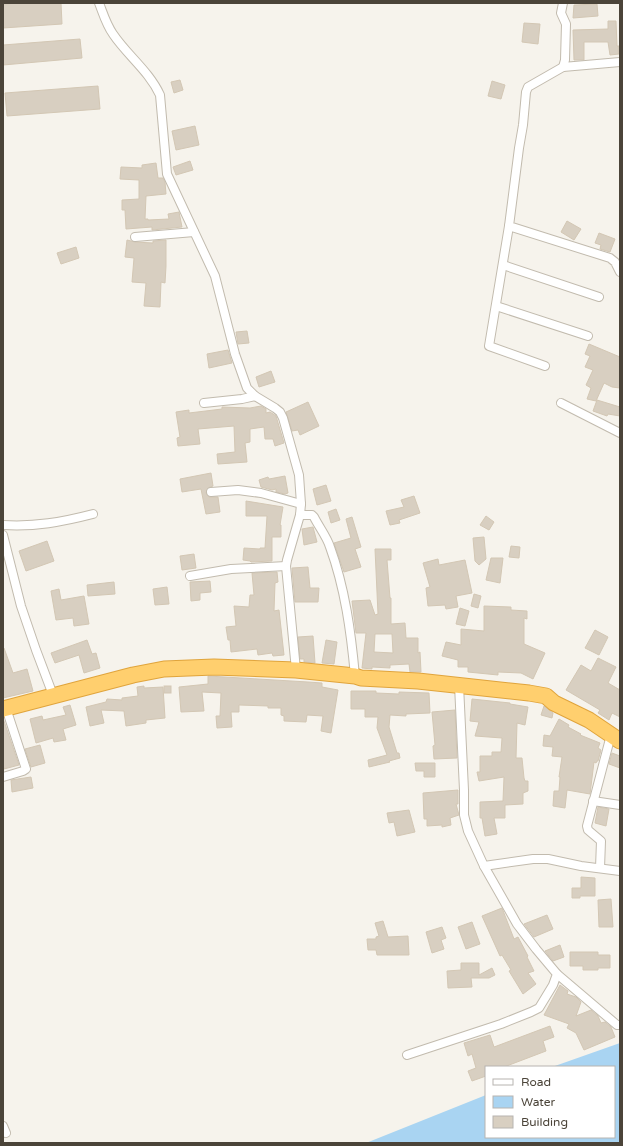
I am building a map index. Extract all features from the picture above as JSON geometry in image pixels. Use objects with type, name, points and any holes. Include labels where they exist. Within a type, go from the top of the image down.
[{"type":"highway","points":[[5,708],[133,675],[164,669],[214,667],[296,670],[356,676],[361,678],[459,685],[546,696],[554,703],[589,720],[616,738]]},
{"type":"street","points":[[99,3],[107,24],[113,34],[155,84],[160,95],[167,174],[215,276],[235,354],[247,388],[255,396],[275,408],[283,418],[299,475],[301,504],[300,515],[286,566],[296,670]]},
{"type":"street","points":[[563,3],[561,13],[566,24],[565,60],[563,67]]},
{"type":"street","points":[[545,366],[489,346],[509,226],[526,92],[528,87],[563,67],[620,62]]},
{"type":"street","points":[[509,226],[610,258],[615,262],[620,272]]},
{"type":"street","points":[[135,237],[194,232]]},
{"type":"street","points":[[503,265],[599,297]]},
{"type":"street","points":[[496,306],[588,336]]},
{"type":"street","points":[[204,403],[248,399],[255,396]]},
{"type":"street","points":[[561,403],[620,433]]},
{"type":"street","points":[[211,492],[238,490],[261,493],[301,504]]},
{"type":"street","points":[[3,525],[17,526],[61,522],[93,514]]},
{"type":"street","points":[[300,515],[312,515],[330,545],[341,582],[349,620],[356,676]]},
{"type":"street","points":[[3,535],[21,606],[53,695]]},
{"type":"street","points":[[190,576],[231,569],[286,566]]},
{"type":"street","points":[[459,685],[464,782],[464,815],[468,831],[484,866],[517,924],[557,974],[617,1025],[620,1025]]},
{"type":"street","points":[[3,777],[26,769],[5,708]]},
{"type":"street","points":[[600,868],[601,841],[588,830],[587,827],[593,801],[616,738]]},
{"type":"street","points":[[593,801],[620,806]]},
{"type":"street","points":[[484,866],[533,859],[548,859],[581,866],[620,871]]},
{"type":"street","points":[[407,1055],[501,1024],[539,1008],[553,985],[557,974]]},
{"type":"water","points":[[620,1043],[620,1143],[366,1143],[485,1095],[485,1138],[615,1138],[615,1066],[555,1066]]},
{"type":"building","points":[[61,3],[62,24],[3,28],[3,4]]},
{"type":"building","points":[[597,4],[598,16],[573,18],[574,5]]},
{"type":"building","points":[[608,21],[616,21],[617,46],[619,46],[619,54],[610,55],[608,42],[584,42],[584,60],[574,60],[573,30],[608,29]]},
{"type":"building","points":[[524,23],[540,24],[538,44],[522,42]]},
{"type":"building","points":[[80,39],[82,58],[3,65],[3,45]]},
{"type":"building","points":[[180,80],[183,90],[174,93],[171,82]]},
{"type":"building","points":[[492,81],[505,85],[501,99],[488,96]]},
{"type":"building","points":[[98,86],[100,109],[7,116],[5,93]]},
{"type":"building","points":[[195,126],[199,145],[176,150],[172,131]]},
{"type":"building","points":[[190,161],[193,170],[176,175],[173,167]]},
{"type":"building","points":[[156,163],[158,178],[163,178],[165,182],[166,194],[146,196],[145,219],[169,219],[168,214],[179,212],[182,227],[152,230],[152,227],[126,229],[125,210],[122,210],[122,200],[139,199],[139,180],[120,179],[121,167],[142,168],[142,165]]},
{"type":"building","points":[[567,221],[581,229],[574,240],[561,232]]},
{"type":"building","points":[[599,233],[615,239],[610,252],[600,249],[601,245],[595,243]]},
{"type":"building","points":[[127,240],[153,243],[153,241],[166,240],[165,283],[161,282],[160,307],[144,306],[146,283],[132,282],[134,258],[125,257]]},
{"type":"building","points":[[76,247],[79,258],[61,264],[57,253]]},
{"type":"building","points":[[247,331],[249,343],[238,344],[236,332]]},
{"type":"building","points":[[589,344],[620,357],[620,388],[612,387],[604,383],[596,401],[587,399],[591,388],[586,385],[593,370],[585,367],[590,356],[585,354]]},
{"type":"building","points":[[228,350],[232,363],[209,368],[207,354]]},
{"type":"building","points":[[271,371],[275,382],[259,387],[256,377]]},
{"type":"building","points":[[597,400],[620,407],[620,416],[608,414],[607,416],[593,411]]},
{"type":"building","points":[[308,402],[319,426],[300,435],[298,430],[292,431],[286,412]]},
{"type":"building","points":[[261,406],[266,409],[266,413],[270,412],[276,416],[284,443],[275,446],[273,439],[265,439],[264,427],[250,429],[250,442],[245,443],[247,462],[218,464],[217,454],[235,452],[234,426],[198,429],[200,444],[178,446],[177,438],[180,437],[176,412],[189,410],[189,413],[222,409],[222,407],[250,408]]},
{"type":"building","points":[[211,473],[213,486],[208,488],[206,493],[209,497],[218,497],[220,512],[206,514],[201,489],[182,492],[180,479]]},
{"type":"building","points":[[285,476],[288,493],[285,494],[276,492],[276,489],[272,490],[261,487],[259,480],[268,477],[269,479]]},
{"type":"building","points":[[326,485],[331,501],[317,505],[313,489]]},
{"type":"building","points":[[414,496],[420,513],[399,520],[400,523],[390,525],[386,511],[404,507],[401,500]]},
{"type":"building","points":[[246,501],[283,507],[280,525],[281,537],[272,537],[272,561],[251,562],[243,560],[244,548],[265,548],[267,516],[246,516]]},
{"type":"building","points":[[336,509],[340,520],[331,523],[328,512]]},
{"type":"building","points":[[486,516],[494,522],[489,530],[480,525]]},
{"type":"building","points":[[352,517],[361,547],[355,549],[361,567],[344,572],[334,543],[351,538],[346,519]]},
{"type":"building","points":[[313,527],[317,542],[304,545],[302,529]]},
{"type":"building","points":[[484,537],[486,559],[479,565],[475,561],[473,538]]},
{"type":"building","points":[[47,541],[54,561],[26,571],[19,551]]},
{"type":"building","points":[[511,546],[520,547],[519,558],[509,557]]},
{"type":"building","points":[[375,549],[391,549],[391,560],[387,560],[391,598],[391,624],[405,623],[406,638],[418,638],[418,653],[420,652],[421,672],[410,672],[409,664],[390,665],[390,668],[362,668],[366,633],[356,633],[352,601],[370,600],[375,615],[378,614]],"holes":[[[375,634],[392,634],[393,653],[374,652]]]},
{"type":"building","points":[[194,554],[196,568],[182,570],[180,556]]},
{"type":"building","points":[[491,558],[503,558],[500,583],[486,580]]},
{"type":"building","points":[[438,559],[439,565],[465,560],[472,593],[456,596],[458,607],[446,609],[445,605],[428,606],[426,588],[430,587],[423,563]]},
{"type":"building","points":[[308,567],[310,588],[319,588],[318,602],[295,602],[292,568]]},
{"type":"building","points":[[277,572],[278,582],[275,583],[274,611],[279,610],[284,655],[273,656],[272,653],[258,655],[257,649],[231,652],[230,640],[228,640],[226,627],[236,626],[234,606],[249,607],[250,595],[254,595],[252,573]]},
{"type":"building","points":[[210,581],[211,592],[200,593],[200,600],[191,601],[190,582]]},
{"type":"building","points":[[114,582],[115,594],[88,596],[87,585]]},
{"type":"building","points":[[167,587],[169,604],[155,605],[153,589]]},
{"type":"building","points":[[59,589],[61,600],[84,596],[89,624],[74,626],[73,618],[56,620],[51,591]]},
{"type":"building","points":[[474,594],[481,596],[478,608],[471,606]]},
{"type":"building","points":[[484,606],[511,607],[511,610],[527,611],[527,619],[524,618],[524,644],[545,653],[533,679],[521,673],[498,672],[498,675],[468,672],[468,667],[458,667],[458,660],[442,656],[446,642],[461,645],[461,629],[484,631]]},
{"type":"building","points":[[460,608],[469,611],[465,626],[456,624]]},
{"type":"building","points":[[595,630],[608,637],[599,655],[585,648]]},
{"type":"building","points":[[313,636],[315,663],[304,662],[304,659],[300,659],[298,637]]},
{"type":"building","points":[[87,640],[92,654],[96,653],[100,668],[84,673],[79,655],[55,663],[51,653]]},
{"type":"building","points":[[326,640],[337,642],[334,664],[322,663]]},
{"type":"building","points":[[3,648],[13,673],[27,669],[33,691],[3,698]]},
{"type":"building","points":[[598,658],[616,667],[608,683],[620,690],[620,717],[612,713],[609,720],[598,713],[600,710],[566,690],[581,665],[591,671]]},
{"type":"building","points":[[208,676],[322,683],[322,687],[338,690],[331,733],[321,731],[323,716],[307,715],[306,722],[284,721],[284,716],[281,715],[281,708],[268,708],[268,706],[239,705],[239,712],[231,712],[232,727],[217,728],[216,716],[220,716],[221,693],[202,692],[204,711],[181,712],[179,687],[208,684]]},
{"type":"building","points":[[144,686],[144,688],[163,687],[165,718],[146,720],[146,723],[126,726],[124,711],[101,710],[104,723],[90,726],[86,707],[106,702],[107,699],[122,700],[122,698],[138,696],[137,687]]},
{"type":"building","points":[[164,686],[171,686],[171,693],[164,693]]},
{"type":"building","points":[[351,691],[376,691],[376,693],[399,694],[399,692],[429,693],[430,713],[406,714],[406,716],[390,715],[389,727],[400,758],[369,767],[368,760],[387,755],[377,728],[378,717],[365,717],[365,709],[351,709]]},
{"type":"building","points":[[472,699],[510,703],[528,707],[525,725],[517,723],[516,758],[522,758],[524,778],[525,781],[528,781],[528,791],[523,793],[523,804],[505,805],[505,818],[494,818],[497,834],[485,836],[482,818],[480,818],[480,802],[503,801],[504,777],[479,781],[477,772],[480,772],[480,756],[492,756],[492,752],[501,752],[502,738],[475,736],[479,722],[470,721]]},
{"type":"building","points":[[70,705],[76,725],[63,729],[66,740],[54,742],[53,738],[36,743],[30,719],[42,716],[43,720],[66,715],[63,707]]},
{"type":"building","points":[[544,706],[553,713],[552,718],[541,715]]},
{"type":"building","points":[[455,710],[457,758],[434,759],[433,746],[435,745],[432,712]]},
{"type":"building","points":[[3,718],[19,765],[4,769],[3,764]]},
{"type":"building","points":[[559,719],[569,725],[568,727],[581,734],[580,735],[600,743],[598,748],[601,750],[598,761],[596,763],[594,762],[590,794],[567,790],[565,808],[553,806],[554,791],[559,791],[559,777],[562,757],[552,756],[553,747],[543,746],[544,735],[550,736]]},
{"type":"building","points":[[40,745],[45,763],[31,767],[25,749]]},
{"type":"building","points":[[612,753],[620,756],[620,768],[609,764]]},
{"type":"building","points":[[415,763],[435,763],[435,777],[424,777],[424,771],[416,771]]},
{"type":"building","points":[[31,777],[33,788],[12,792],[11,780]]},
{"type":"building","points":[[458,790],[458,804],[456,804],[459,815],[450,818],[451,825],[442,827],[442,825],[427,826],[427,819],[424,819],[423,793]]},
{"type":"building","points":[[598,807],[609,809],[606,826],[595,823]]},
{"type":"building","points":[[409,810],[415,832],[397,836],[394,822],[389,823],[387,813]]},
{"type":"building","points":[[581,877],[595,878],[595,896],[580,896],[580,898],[572,898],[572,888],[581,888]]},
{"type":"building","points":[[611,899],[613,927],[599,927],[598,900]]},
{"type":"building","points":[[502,908],[514,939],[518,937],[534,971],[528,973],[536,984],[523,994],[509,971],[511,970],[502,955],[500,956],[482,916]]},
{"type":"building","points":[[547,915],[553,929],[534,937],[524,924]]},
{"type":"building","points":[[383,921],[388,937],[408,936],[409,955],[377,955],[376,950],[368,950],[367,939],[376,939],[376,937],[379,936],[375,923]]},
{"type":"building","points":[[472,922],[480,944],[466,949],[458,927]]},
{"type":"building","points":[[442,927],[446,938],[441,940],[444,949],[432,953],[426,932]]},
{"type":"building","points":[[560,945],[564,957],[553,961],[545,951]]},
{"type":"building","points":[[570,952],[598,952],[598,955],[610,955],[610,968],[583,970],[583,966],[570,966]]},
{"type":"building","points":[[461,963],[479,963],[479,975],[492,968],[495,975],[489,978],[471,978],[472,987],[448,988],[447,971],[461,970]]},
{"type":"building","points":[[560,985],[568,991],[567,994],[576,997],[581,1002],[576,1016],[591,1010],[598,1016],[601,1023],[605,1022],[611,1027],[615,1037],[584,1050],[576,1033],[567,1028],[569,1024],[544,1015]]},
{"type":"building","points":[[550,1026],[554,1037],[543,1041],[546,1051],[507,1066],[485,1066],[485,1076],[472,1081],[468,1071],[476,1068],[472,1054],[468,1056],[464,1043],[490,1035],[494,1047]]}]
